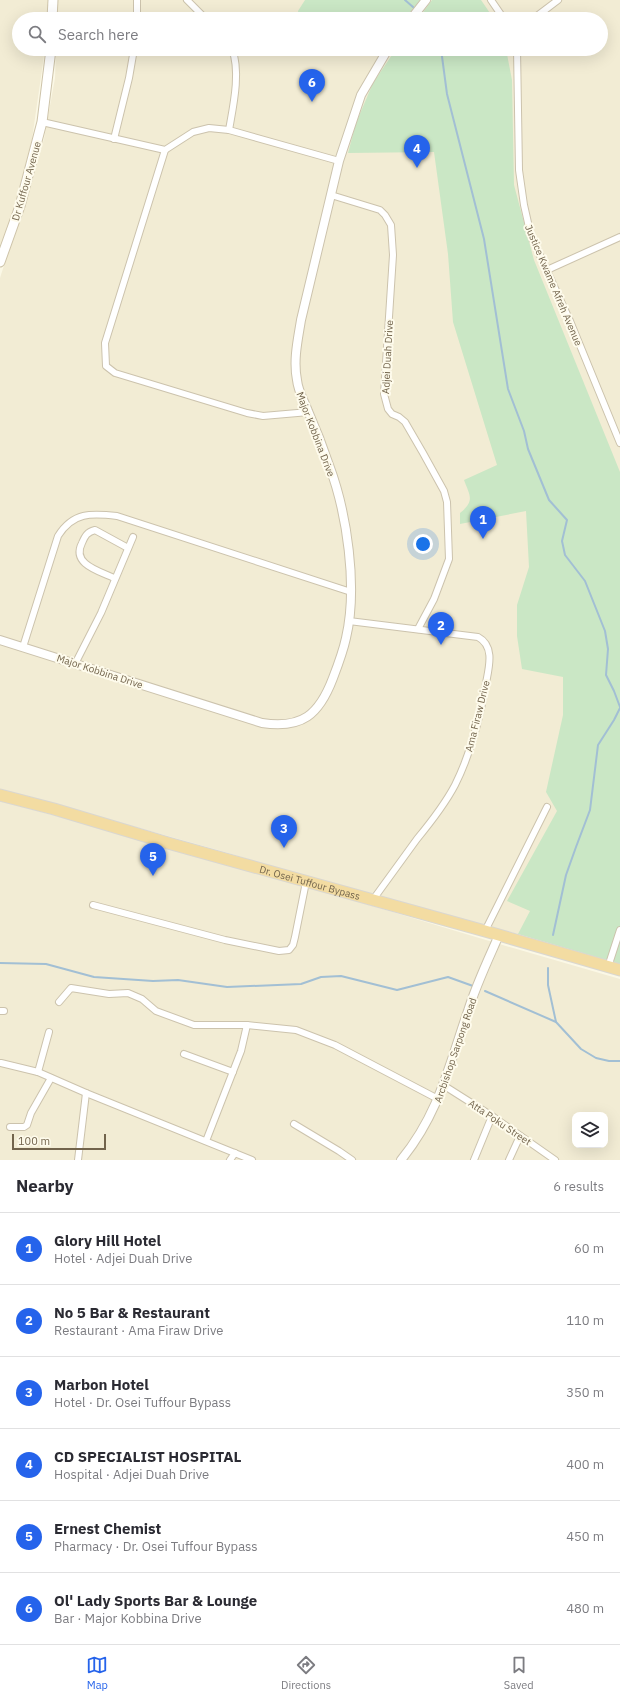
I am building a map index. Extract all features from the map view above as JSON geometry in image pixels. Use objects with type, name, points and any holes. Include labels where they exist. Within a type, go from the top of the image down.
[{"type":"highway","name":"Dr. Osei Tuffour Bypass","points":[[0,795],[620,970]]},
{"type":"main road","points":[[52,12],[53,0]]},
{"type":"main road","name":"Dr Kuffour Avenue","points":[[0,262],[20,206],[42,122],[50,56]]},
{"type":"street","points":[[137,0],[137,12]]},
{"type":"street","points":[[187,0],[199,12]]},
{"type":"street","points":[[417,12],[426,0]]},
{"type":"street","points":[[491,0],[499,12]]},
{"type":"street","points":[[542,12],[558,0]]},
{"type":"street","points":[[114,139],[133,56]]},
{"type":"street","points":[[229,130],[234,104],[236,65],[234,56]]},
{"type":"street","name":"Major Kobbina Drive","points":[[0,640],[262,722],[271,724],[294,723],[315,711],[326,694],[339,662],[346,637],[351,592],[348,542],[344,520],[330,466],[299,390],[295,368],[301,320],[339,161],[361,95],[384,56]]},
{"type":"street","name":"Justice Kwame Afreh Avenue","points":[[517,56],[520,183],[531,236],[547,270],[620,443]]},
{"type":"street","points":[[42,122],[165,150]]},
{"type":"street","points":[[308,412],[262,416],[247,413],[115,373],[106,366],[104,359],[105,343],[165,150],[199,129],[209,128],[229,130],[339,161]]},
{"type":"street","name":"Adjei Duah Drive","points":[[331,195],[380,210],[391,225],[393,256],[384,394],[388,409],[392,414],[405,422],[444,491],[447,502],[450,544],[447,568],[434,599],[418,629]]},
{"type":"street","points":[[547,270],[620,237]]},
{"type":"street","points":[[23,647],[58,536],[62,529],[71,521],[82,515],[117,516],[351,592]]},
{"type":"street","points":[[114,578],[84,563],[79,556],[79,548],[86,535],[95,530],[128,548]]},
{"type":"street","points":[[74,664],[101,613],[114,578],[133,537]]},
{"type":"street","name":"Ama Firaw Drive","points":[[348,621],[478,637],[486,643],[490,664],[482,703],[470,748],[455,785],[433,819],[372,900]]},
{"type":"street","points":[[485,931],[547,807]]},
{"type":"street","points":[[93,905],[225,940],[272,950],[288,950],[293,945],[306,882]]},
{"type":"street","points":[[608,967],[620,930]]},
{"type":"street","name":"Arcbishop Sarpong Road","points":[[401,1160],[413,1146],[426,1126],[438,1099],[468,1010],[499,935]]},
{"type":"street","points":[[59,1002],[71,988],[109,994],[128,993],[142,999],[156,1011],[194,1025],[247,1025],[296,1030],[329,1042],[438,1099]]},
{"type":"street","points":[[206,1141],[241,1051],[247,1025]]},
{"type":"street","points":[[38,1072],[49,1032]]},
{"type":"street","points":[[184,1054],[233,1072]]},
{"type":"street","points":[[1,1063],[38,1072],[252,1160]]},
{"type":"street","points":[[10,1127],[24,1127],[27,1125],[31,1113],[51,1078]]},
{"type":"street","name":"Atta Poku Street","points":[[443,1086],[492,1116],[555,1160]]},
{"type":"street","points":[[78,1160],[86,1093]]},
{"type":"street","points":[[474,1160],[492,1116]]},
{"type":"street","points":[[294,1124],[352,1160]]},
{"type":"street","points":[[509,1160],[520,1136]]},
{"type":"street","points":[[230,1160],[235,1153]]},
{"type":"shaded area","points":[[0,0],[48,0],[47,12],[12,12],[12,56],[44,56],[32,139],[15,205],[0,249]]},
{"type":"shaded area","points":[[58,0],[620,0],[620,964],[518,934],[407,907],[225,852],[0,789],[0,278],[44,139],[55,78],[56,56],[608,56],[608,12],[57,12]]},
{"type":"shaded area","points":[[0,801],[216,859],[620,979],[620,1160],[0,1160]]},
{"type":"green space","points":[[305,0],[420,0],[411,12],[298,11]]},
{"type":"green space","points":[[432,0],[481,0],[489,12],[423,12]]},
{"type":"green space","points":[[391,56],[507,56],[512,80],[514,185],[534,260],[620,472],[620,964],[518,934],[530,911],[507,901],[557,811],[546,792],[563,715],[563,677],[522,669],[517,636],[517,605],[529,567],[526,511],[460,524],[460,513],[468,505],[470,498],[464,480],[497,465],[453,322],[448,254],[434,152],[348,153],[356,123],[373,83]]},
{"type":"waterway","points":[[405,0],[413,7]]},
{"type":"waterway","points":[[442,56],[447,94],[484,239],[508,389],[524,431],[528,449],[549,500],[567,520],[562,541],[565,555],[585,581],[605,631],[608,649],[606,675],[620,707]]},
{"type":"waterway","points":[[553,935],[566,875],[590,810],[598,745],[620,708]]},
{"type":"waterway","points":[[0,963],[46,964],[94,977],[153,981],[178,980],[227,987],[301,984],[321,977],[341,976],[397,990],[448,977],[473,986]]},
{"type":"waterway","points":[[548,968],[548,985],[556,1022]]},
{"type":"waterway","points":[[485,991],[556,1022],[581,1049],[596,1058],[609,1061],[620,1061]]},
{"type":"place","name":"Ol' Lady Sports Bar & Lounge","points":[[312,102]]},
{"type":"place","name":"CD SPECIALIST HOSPITAL","points":[[417,168]]},
{"type":"place","name":"Glory Hill Hotel","points":[[483,539]]},
{"type":"place","name":"No 5 Bar & Restaurant","points":[[441,645]]},
{"type":"place","name":"Marbon Hotel","points":[[284,848]]},
{"type":"place","name":"Ernest Chemist","points":[[153,876]]}]
